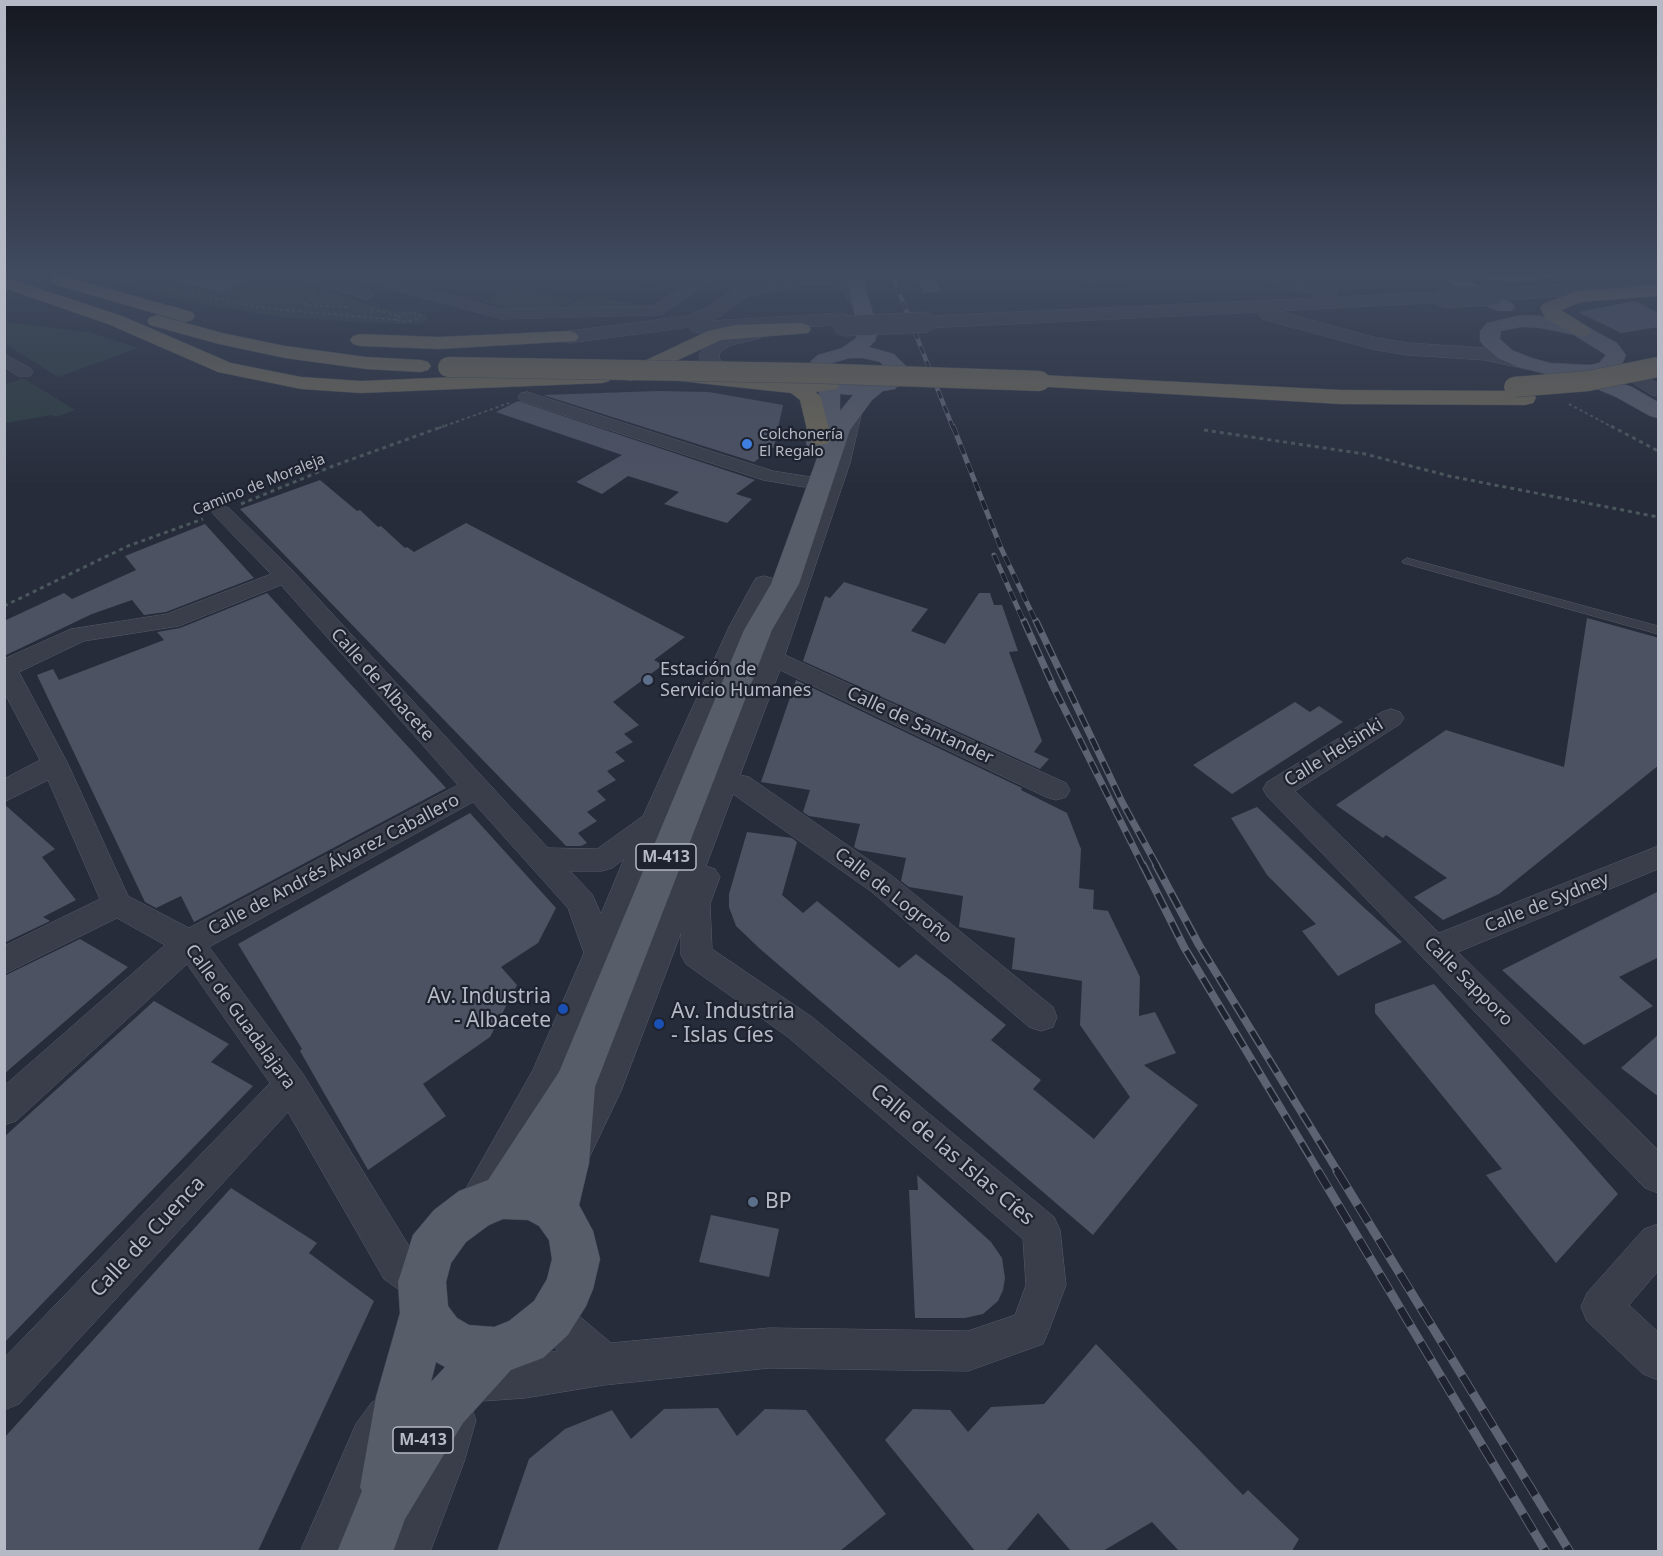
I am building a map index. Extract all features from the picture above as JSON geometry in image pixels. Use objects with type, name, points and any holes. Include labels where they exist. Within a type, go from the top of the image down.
[{"type":"highway","points":[[171,345],[225,368],[252,375],[301,383],[361,387],[630,375],[670,375],[797,387],[826,378]]},
{"type":"highway","points":[[252,345],[366,363],[1041,376],[1352,397],[1607,391],[1659,381]]},
{"type":"highway","points":[[322,345],[452,363]]},
{"type":"highway","points":[[630,375],[696,345]]},
{"type":"highway","points":[[1519,392],[1659,367]]},
{"type":"highway","points":[[797,387],[810,398],[820,438]]},
{"type":"main road","points":[[849,352],[860,345]]},
{"type":"main road","name":"M-413","points":[[374,1527],[423,1297],[430,1252],[450,1226],[489,1202],[575,1084],[758,630],[784,584],[839,430],[864,395],[887,384],[897,375],[898,368],[887,358],[881,345]]},
{"type":"main road","points":[[1494,345],[1505,354],[1525,363],[1567,372],[1624,392],[1659,411]]},
{"type":"main road","points":[[1567,372],[1590,371],[1612,363],[1616,356],[1607,345]]},
{"type":"main road","points":[[875,388],[851,389],[826,378],[825,359],[849,352],[863,352],[887,358]]},
{"type":"main road","points":[[1612,363],[1659,399]]},
{"type":"main road","name":"M-413","points":[[758,630],[764,584],[829,411],[826,378]]},
{"type":"main road","name":"M-413","points":[[374,1527],[445,1405],[487,1364],[525,1340],[551,1318],[569,1289],[576,1258],[570,1231],[555,1210],[567,1163],[575,1084]]},
{"type":"main road","points":[[489,1202],[531,1198],[555,1210]]},
{"type":"main road","points":[[423,1297],[439,1336],[487,1364]]},
{"type":"street","points":[[718,345],[709,355],[711,363],[722,369],[770,378],[826,378]]},
{"type":"street","points":[[1380,345],[1408,349],[1485,354],[1525,363]]},
{"type":"street","points":[[4,359],[24,372],[4,378]]},
{"type":"street","points":[[1612,363],[1659,391]]},
{"type":"street","points":[[527,397],[770,476],[804,481]]},
{"type":"street","points":[[567,1163],[604,1091],[660,953],[772,658],[840,463],[854,406]]},
{"type":"street","name":"Calle de Albacete","points":[[222,512],[285,576],[580,902],[600,954]]},
{"type":"street","points":[[660,953],[697,955],[695,903],[784,662],[825,535],[818,527]]},
{"type":"street","points":[[4,961],[117,904],[55,764],[5,669],[79,634],[171,621],[285,576]]},
{"type":"street","points":[[489,1202],[546,1080],[654,823],[741,627],[764,584]]},
{"type":"street","name":"Calle de Santander","points":[[784,662],[1056,790]]},
{"type":"street","name":"Calle Helsinki","points":[[1277,789],[1391,718]]},
{"type":"street","points":[[4,792],[55,764]]},
{"type":"street","name":"Calle de Logroño","points":[[739,784],[882,884],[1041,1017]]},
{"type":"street","name":"Calle de Andrés Álvarez Caballero","points":[[4,1109],[189,943],[475,788]]},
{"type":"street","name":"Calle Sapporo","points":[[1277,789],[1659,1175]]},
{"type":"street","points":[[541,859],[602,860],[654,823]]},
{"type":"street","name":"Calle de Sydney","points":[[1435,948],[1659,857]]},
{"type":"street","name":"Calle de Guadalajara","points":[[117,904],[189,943],[291,1085],[398,1265],[423,1297]]},
{"type":"street","name":"Calle de las Islas Cíes","points":[[487,1364],[604,1364],[769,1348],[968,1352],[1029,1330],[1046,1285],[1041,1230],[800,1027],[697,955]]},
{"type":"street","name":"Calle de Cuenca","points":[[4,1389],[291,1085]]},
{"type":"street","points":[[1659,1243],[1601,1307],[1659,1359]]},
{"type":"street","points":[[551,1318],[604,1364]]},
{"type":"street","points":[[407,1551],[442,1462],[487,1364]]},
{"type":"street","points":[[323,1551],[371,1439],[402,1397]]},
{"type":"lane","points":[[1407,561],[1659,630]]},
{"type":"path","name":"Camino de Moraleja","points":[[4,606],[128,546],[222,512],[333,466],[527,397]]},
{"type":"path","points":[[1204,430],[1365,454],[1449,476],[1659,517]]},
{"type":"shaded area","points":[[6,345],[128,345],[138,348],[58,377]]},
{"type":"shaded area","points":[[23,378],[75,410],[56,417],[52,415],[5,423],[5,385]]},
{"type":"building","points":[[658,391],[709,392],[783,405],[774,447],[754,462],[543,395]]},
{"type":"building","points":[[518,401],[755,480],[736,494],[752,499],[727,523],[664,504],[679,492],[628,476],[602,494],[576,482],[622,455],[496,412]]},
{"type":"building","points":[[320,480],[357,511],[360,510],[378,527],[381,526],[405,548],[414,552],[466,523],[685,637],[654,660],[663,665],[613,702],[639,725],[624,734],[633,742],[615,752],[625,761],[607,771],[616,780],[597,791],[606,800],[587,812],[597,821],[578,833],[587,843],[581,846],[566,846],[240,509]]},
{"type":"building","points":[[205,524],[254,578],[166,612],[144,615],[132,600],[92,614],[4,656],[4,621],[64,593],[72,599],[136,570],[125,556]]},
{"type":"building","points":[[844,582],[928,609],[911,631],[945,644],[979,593],[990,593],[994,605],[1002,605],[1018,651],[1009,652],[1042,741],[1034,752],[1049,759],[1040,769],[803,661],[825,596],[830,598]]},
{"type":"building","points":[[267,593],[446,788],[194,922],[181,896],[156,908],[145,902],[37,675],[53,669],[59,680],[164,640],[157,632],[180,628]]},
{"type":"building","points":[[1587,618],[1659,638],[1659,765],[1499,894],[1443,920],[1414,897],[1447,878],[1386,835],[1383,838],[1336,805],[1446,730],[1564,767]]},
{"type":"building","points":[[796,680],[1022,788],[1021,790],[1067,813],[1081,849],[1079,888],[1094,890],[1093,909],[1108,911],[1140,977],[1139,1016],[1155,1012],[1176,1053],[1144,1065],[1198,1105],[1093,1235],[736,926],[729,907],[729,894],[747,832],[792,838],[797,842],[782,895],[803,913],[817,901],[899,968],[916,954],[950,980],[1006,1025],[991,1040],[1041,1080],[1033,1089],[1094,1139],[1130,1097],[1080,1025],[1082,981],[1012,969],[1015,938],[959,927],[963,896],[909,887],[901,881],[906,858],[859,850],[854,847],[860,824],[809,816],[803,812],[810,790],[761,782]]},
{"type":"building","points":[[1295,702],[1310,712],[1319,706],[1343,722],[1232,794],[1193,765]]},
{"type":"building","points":[[4,804],[55,849],[42,857],[76,900],[43,917],[50,921],[4,943]]},
{"type":"building","points":[[1257,807],[1402,942],[1338,976],[1302,931],[1316,924],[1267,875],[1231,818]]},
{"type":"building","points":[[470,813],[556,908],[538,943],[501,967],[517,985],[490,1037],[423,1084],[446,1116],[368,1170],[300,1051],[302,1049],[238,944]]},
{"type":"building","points":[[1659,891],[1659,957],[1619,977],[1653,1006],[1584,1045],[1502,970]]},
{"type":"building","points":[[80,939],[128,967],[4,1074],[4,976]]},
{"type":"building","points":[[1434,984],[1618,1194],[1556,1263],[1486,1175],[1502,1169],[1375,1013],[1375,1004]]},
{"type":"building","points":[[154,1001],[229,1044],[211,1062],[253,1086],[4,1343],[4,1137]]},
{"type":"building","points":[[1659,1034],[1659,1097],[1621,1068]]},
{"type":"building","points":[[917,1175],[991,1242],[1002,1258],[1005,1278],[1003,1290],[998,1301],[983,1314],[965,1318],[915,1318],[909,1190],[918,1190]]},
{"type":"building","points":[[231,1188],[317,1243],[309,1253],[374,1301],[258,1551],[4,1551],[4,1438]]},
{"type":"building","points":[[711,1215],[779,1229],[769,1277],[699,1262]]},
{"type":"building","points":[[1096,1344],[1243,1495],[1248,1490],[1299,1539],[1292,1551],[1179,1551],[1152,1522],[1103,1551],[1071,1551],[1038,1513],[1006,1551],[975,1551],[885,1440],[913,1409],[950,1410],[968,1432],[991,1407],[1044,1404]]},
{"type":"building","points":[[718,1408],[737,1436],[765,1409],[806,1410],[886,1514],[840,1551],[497,1551],[529,1459],[565,1429],[612,1410],[631,1439],[664,1409]]},
{"type":"railway","points":[[920,345],[953,428]]},
{"type":"railway","points":[[953,426],[1001,548],[1036,622]]},
{"type":"railway","points":[[994,555],[1024,622]]},
{"type":"railway","points":[[1024,621],[1054,688],[1143,866]]},
{"type":"railway","points":[[1036,621],[1122,802],[1157,866]]},
{"type":"railway","points":[[1143,865],[1184,947],[1319,1172]]},
{"type":"railway","points":[[1156,865],[1199,945],[1338,1172]]},
{"type":"railway","points":[[1318,1171],[1546,1552]]},
{"type":"railway","points":[[1337,1171],[1570,1552]]},
{"type":"place","name":"Colchonería El Regalo","points":[[747,444]]},
{"type":"place","name":"Estación de Servicio Humanes","points":[[648,680]]},
{"type":"place","name":"Av. Industria - Albacete","points":[[563,1009]]},
{"type":"place","name":"Av. Industria - Islas Cíes","points":[[659,1024]]},
{"type":"place","name":"BP","points":[[753,1202]]}]
